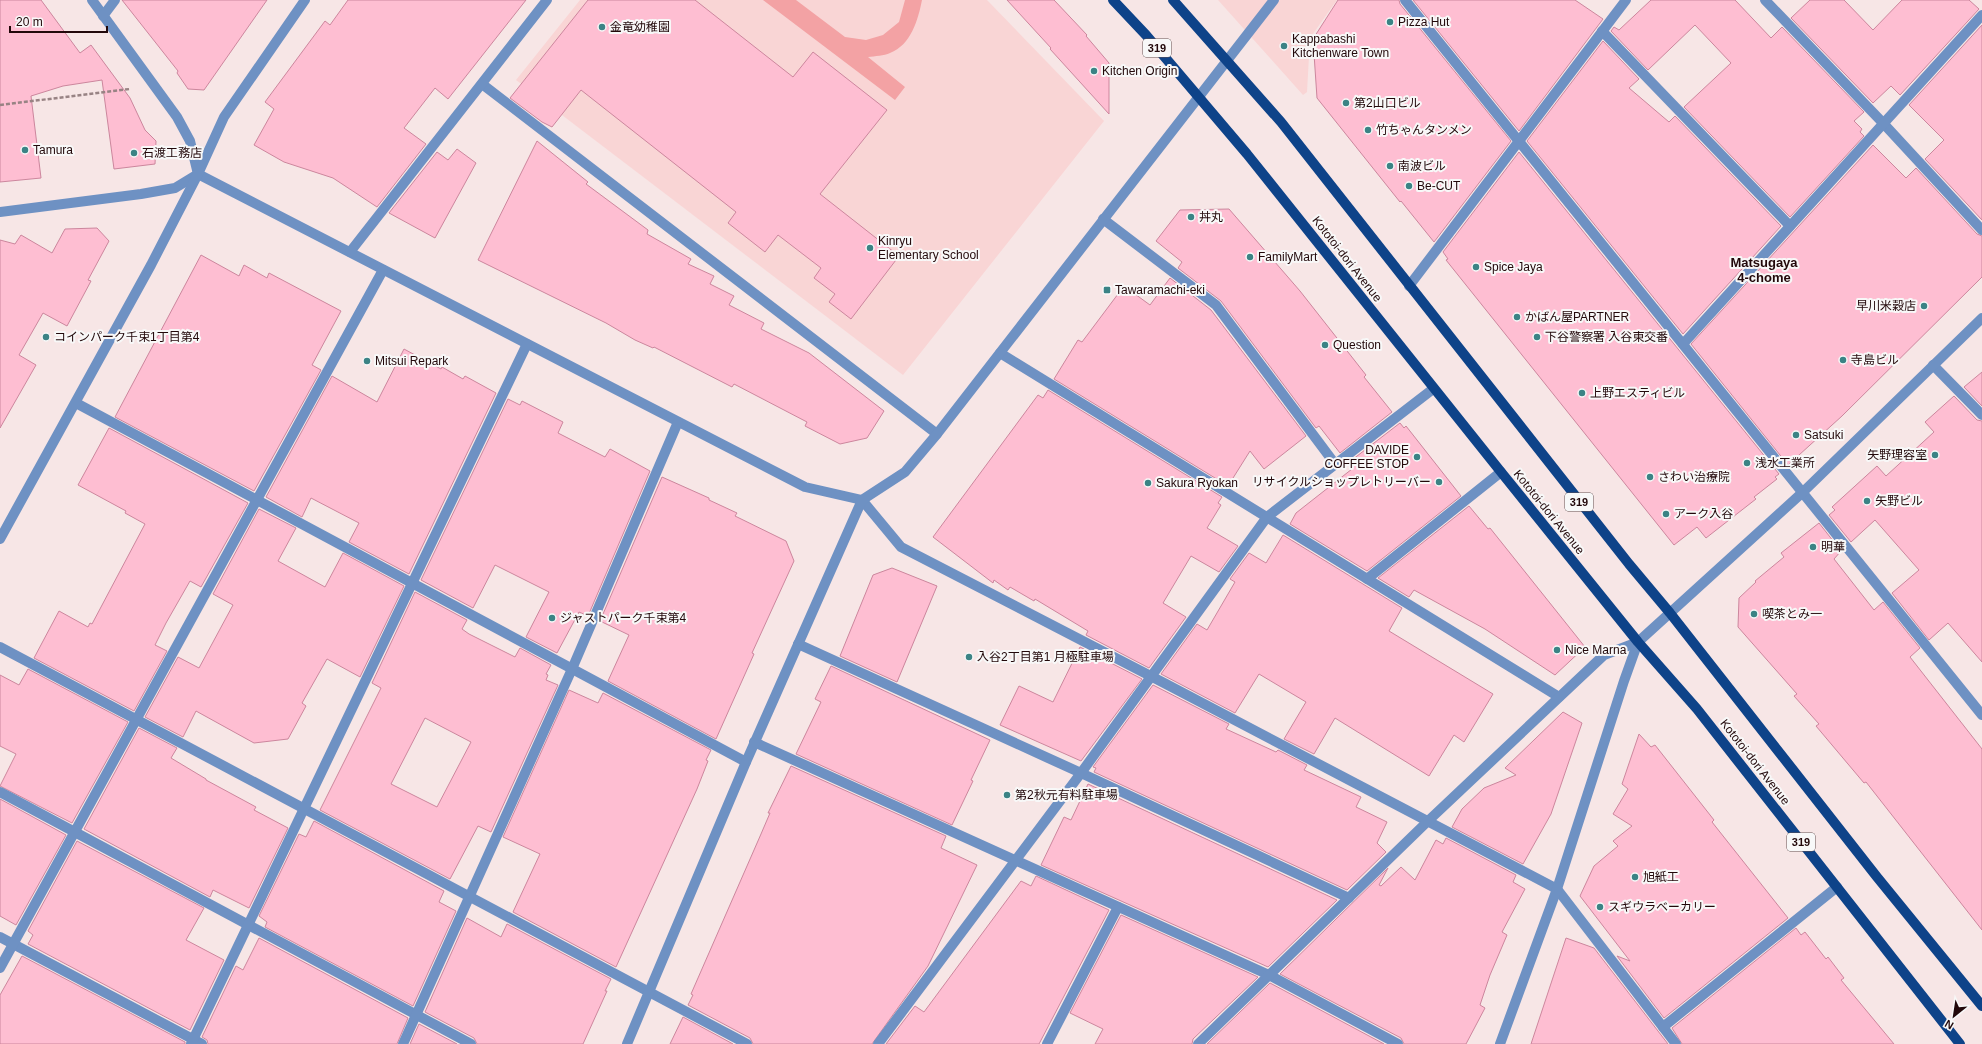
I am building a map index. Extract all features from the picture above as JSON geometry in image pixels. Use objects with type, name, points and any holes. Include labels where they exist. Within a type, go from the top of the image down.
[{"type":"main road","name":"Kototoi-dori Avenue","points":[[1113,0],[1200,98],[1247,154],[1433,389],[1638,642],[1697,709],[1960,1044]]},
{"type":"main road","name":"Kototoi-dori Avenue","points":[[1173,0],[1228,60],[1281,122],[1408,286],[1629,564],[1670,613],[1877,877],[1982,1006]]},
{"type":"street","points":[[92,0],[177,117],[190,141],[198,174],[805,487],[862,500],[901,547],[1151,676],[1556,889],[1676,1044]]},
{"type":"street","points":[[103,16],[115,0]]},
{"type":"street","points":[[0,539],[76,402],[198,174],[224,117],[305,0]]},
{"type":"street","points":[[350,252],[546,0]]},
{"type":"street","points":[[627,1044],[650,994],[754,742],[862,500],[905,472],[937,434],[1103,219],[1200,98],[1274,0]]},
{"type":"street","points":[[1405,0],[1981,711]]},
{"type":"street","points":[[1408,286],[1626,0]]},
{"type":"street","points":[[1765,0],[1883,123],[1982,230]]},
{"type":"street","points":[[1683,344],[1883,123],[1981,18]]},
{"type":"street","points":[[1602,31],[1790,226]]},
{"type":"street","points":[[482,84],[937,434]]},
{"type":"street","points":[[0,212],[175,188],[198,174]]},
{"type":"street","points":[[1103,219],[1216,305],[1335,464]]},
{"type":"street","points":[[0,968],[383,270]]},
{"type":"street","points":[[1198,1044],[1427,822],[1604,655],[1638,642],[1804,492],[1982,318]]},
{"type":"street","points":[[0,937],[195,1042],[304,809],[527,344]]},
{"type":"street","points":[[1000,353],[1559,697]]},
{"type":"street","points":[[1933,365],[1982,415]]},
{"type":"street","points":[[878,1044],[1081,773],[1267,517],[1433,389]]},
{"type":"street","points":[[76,402],[746,762]]},
{"type":"street","points":[[403,1044],[572,669],[678,422]]},
{"type":"street","points":[[1367,579],[1501,472]]},
{"type":"street","points":[[1500,1044],[1556,889],[1638,642]]},
{"type":"street","points":[[798,644],[1081,773],[1349,898]]},
{"type":"street","points":[[0,647],[650,994],[747,1044]]},
{"type":"street","points":[[754,742],[1269,975],[1398,1044]]},
{"type":"street","points":[[0,792],[74,833],[471,1044]]},
{"type":"street","points":[[1663,1027],[1837,887]]},
{"type":"street","points":[[1047,1044],[1118,907]]},
{"type":"path","points":[[0,105],[134,89]]},
{"type":"shaded area","name":"Kinryu Elementary School","points":[[580,0],[987,0],[1104,121],[903,375],[516,80]]},
{"type":"shaded area","points":[[763,0],[796,0],[845,37],[866,40],[883,35],[899,22],[905,0],[922,0],[916,23],[903,44],[888,54],[868,57],[905,87],[895,100]]},
{"type":"shaded area","name":"Kappabashi Kitchenware Town","points":[[1218,0],[1337,0],[1310,38],[1307,92],[1303,95]]},
{"type":"building","points":[[0,0],[41,0],[80,53],[91,45],[130,98],[145,130],[156,141],[155,164],[114,169],[102,80],[63,86],[31,96],[41,178],[0,182]]},
{"type":"building","points":[[122,0],[267,0],[204,90],[188,89],[177,73],[178,71]]},
{"type":"building","points":[[348,0],[526,0],[448,99],[435,88],[404,128],[426,144],[377,207],[333,178],[284,162],[254,145],[274,109],[265,102],[325,21],[330,25]]},
{"type":"building","points":[[588,0],[695,0],[793,77],[813,52],[887,110],[820,194],[899,256],[851,319],[829,302],[835,294],[814,278],[821,268],[778,235],[765,252],[728,223],[736,212],[581,90],[552,127],[542,122],[510,98]]},
{"type":"building","points":[[1007,0],[1054,0],[1087,35],[1086,36],[1109,63],[1109,114],[1050,49],[1051,48]]},
{"type":"building","points":[[1338,0],[1399,0],[1400,4],[1511,141],[1434,242],[1317,98],[1313,39]]},
{"type":"building","points":[[1413,0],[1575,0],[1603,19],[1519,131]]},
{"type":"building","points":[[1651,0],[1735,0],[1771,38],[1782,27],[1864,112],[1854,121],[1862,129],[1860,132],[1864,136],[1790,217],[1684,107],[1731,63],[1695,25],[1648,70],[1611,31],[1614,27],[1619,30]]},
{"type":"building","points":[[1810,0],[1844,0],[1873,30],[1902,0],[1969,0],[1979,9],[1900,95],[1891,86],[1873,103],[1791,18]]},
{"type":"building","points":[[1982,25],[1982,220],[1925,159],[1944,140],[1909,105]]},
{"type":"building","points":[[1603,41],[1639,79],[1629,88],[1669,122],[1675,116],[1781,226],[1683,334],[1527,141]]},
{"type":"building","points":[[537,141],[588,182],[586,184],[648,230],[647,234],[691,259],[688,264],[714,276],[710,284],[734,296],[729,305],[764,323],[761,329],[809,353],[884,411],[867,438],[840,444],[805,426],[807,422],[734,384],[732,387],[654,347],[653,348],[635,340],[606,323],[478,260]]},
{"type":"building","points":[[1873,145],[1906,178],[1916,168],[1977,234],[1982,236],[1982,277],[1842,416],[1788,465],[1691,344]]},
{"type":"building","points":[[457,149],[476,163],[435,238],[389,213],[437,152],[448,160]]},
{"type":"building","points":[[1519,152],[1779,474],[1775,477],[1777,479],[1754,497],[1756,499],[1706,538],[1697,527],[1674,545],[1446,260],[1448,259],[1443,252]]},
{"type":"building","points":[[1229,209],[1300,291],[1366,375],[1364,377],[1392,412],[1340,453],[1319,426],[1316,428],[1221,301],[1178,268],[1182,262],[1156,241],[1180,210]]},
{"type":"building","points":[[97,228],[109,241],[88,280],[91,281],[67,326],[43,313],[19,355],[36,365],[0,428],[0,240],[15,244],[21,235],[52,253],[65,229]]},
{"type":"building","points":[[201,255],[239,276],[244,265],[267,278],[269,273],[341,311],[312,365],[321,370],[254,491],[115,417]]},
{"type":"building","points":[[1170,278],[1211,310],[1306,436],[1264,469],[1250,451],[1228,486],[1054,379],[1078,340],[1082,342],[1124,286],[1150,305]]},
{"type":"building","points":[[404,349],[441,369],[442,367],[463,379],[465,376],[496,393],[409,574],[349,542],[359,523],[311,498],[302,517],[266,497],[332,376],[377,402]]},
{"type":"building","points":[[1982,372],[1982,406],[1964,387]]},
{"type":"building","points":[[1048,390],[1222,497],[1218,503],[1221,505],[1207,528],[1238,546],[1219,572],[1191,556],[1163,603],[1186,617],[1149,668],[1086,635],[1088,631],[1035,599],[1034,601],[1010,587],[1008,590],[994,580],[993,583],[933,537],[1038,395],[1043,398]]},
{"type":"building","points":[[1954,396],[1977,420],[1982,421],[1982,662],[1948,623],[1929,640],[1892,593],[1919,570],[1875,520],[1851,542],[1829,515],[1835,510],[1832,507],[1877,466],[1886,476],[1934,432],[1925,422]]},
{"type":"building","points":[[508,399],[520,405],[522,401],[563,422],[558,433],[605,457],[610,449],[650,471],[588,616],[579,612],[557,653],[526,637],[549,592],[495,565],[473,608],[421,580]]},
{"type":"building","points":[[1400,423],[1404,428],[1406,426],[1461,496],[1367,571],[1290,524],[1296,513],[1352,469],[1348,463]]},
{"type":"building","points":[[109,428],[248,503],[201,587],[190,581],[166,623],[155,645],[167,651],[134,711],[34,658],[59,611],[88,627],[90,623],[92,624],[145,524],[125,513],[126,511],[78,485]]},
{"type":"building","points":[[662,477],[709,498],[709,500],[737,513],[735,516],[786,541],[794,561],[752,653],[754,654],[716,739],[608,681],[629,635],[600,621]]},
{"type":"building","points":[[1469,506],[1488,529],[1490,528],[1585,647],[1555,675],[1485,629],[1414,590],[1409,597],[1378,578]]},
{"type":"building","points":[[259,509],[296,528],[278,561],[325,587],[343,553],[404,586],[360,677],[327,659],[302,703],[306,706],[288,739],[254,743],[196,711],[183,737],[145,717],[178,657],[199,668],[233,605],[213,594]]},
{"type":"building","points":[[1819,523],[1841,551],[1834,559],[1874,610],[1883,602],[1920,648],[1910,657],[1982,749],[1982,930],[1866,782],[1864,783],[1816,726],[1819,724],[1794,696],[1797,694],[1738,627],[1739,598],[1756,582],[1755,581],[1784,557],[1781,553]]},
{"type":"building","points":[[1283,535],[1402,608],[1389,631],[1493,694],[1464,742],[1454,735],[1429,776],[1335,718],[1314,754],[1284,739],[1306,702],[1259,674],[1235,713],[1161,674],[1197,624],[1207,630],[1235,582],[1230,579],[1249,553],[1266,563]]},
{"type":"building","points":[[892,568],[937,586],[897,682],[840,656],[873,575]]},
{"type":"building","points":[[415,592],[467,620],[462,629],[469,634],[515,657],[520,648],[551,665],[546,674],[548,675],[546,680],[558,685],[491,832],[478,826],[450,879],[320,810],[381,688],[372,683]],"holes":[[[425,718],[471,742],[437,807],[391,784]]]},
{"type":"building","points":[[1080,647],[1142,679],[1081,761],[1000,725],[1019,686],[1053,702]]},
{"type":"building","points":[[831,666],[990,740],[971,780],[973,781],[952,825],[796,754],[821,702],[815,699]]},
{"type":"building","points":[[28,669],[128,722],[72,823],[0,786],[16,754],[0,746],[0,675],[19,685]]},
{"type":"building","points":[[1153,685],[1229,724],[1226,729],[1276,752],[1278,750],[1307,765],[1304,770],[1361,797],[1356,807],[1387,822],[1377,843],[1386,852],[1347,890],[1094,772],[1096,768],[1093,767]]},
{"type":"building","points":[[569,690],[598,703],[603,693],[711,750],[706,760],[708,761],[697,789],[616,967],[513,912],[540,854],[503,837]]},
{"type":"building","points":[[1563,712],[1582,723],[1551,814],[1523,864],[1452,827],[1462,809],[1484,788],[1516,775],[1505,768]]},
{"type":"building","points":[[139,728],[177,748],[171,758],[206,780],[256,807],[254,810],[288,828],[249,908],[213,890],[210,897],[84,829]]},
{"type":"building","points":[[1639,734],[1651,747],[1655,745],[1714,820],[1712,822],[1788,918],[1664,1018],[1617,956],[1630,961],[1580,896],[1594,866],[1618,846],[1613,841],[1632,826],[1613,814],[1628,789],[1622,784]]},
{"type":"building","points":[[791,766],[946,836],[941,848],[977,865],[928,966],[872,1044],[753,1044],[750,1038],[688,1005],[693,995],[691,994],[770,813],[768,813]]},
{"type":"building","points":[[1088,784],[1337,900],[1268,967],[1041,865],[1064,817],[1071,820]]},
{"type":"building","points":[[0,799],[66,835],[16,925],[0,916]]},
{"type":"building","points":[[314,821],[444,891],[439,902],[456,911],[413,1006],[265,927],[267,922],[259,916],[299,834],[306,837]]},
{"type":"building","points":[[1446,838],[1516,875],[1513,882],[1525,889],[1502,932],[1507,935],[1490,975],[1480,1005],[1485,1008],[1466,1044],[1404,1044],[1401,1038],[1280,974],[1388,868],[1379,885],[1381,886],[1401,867],[1415,880],[1436,840],[1443,844]]},
{"type":"building","points":[[77,841],[204,908],[186,940],[224,960],[190,1030],[28,944],[33,935],[28,931]]},
{"type":"building","points":[[1036,876],[1109,910],[1039,1044],[886,1044],[915,1006],[924,1012],[1021,881],[1031,886]]},
{"type":"building","points":[[1121,915],[1258,977],[1193,1039],[1192,1044],[1095,1044],[1103,1029],[1070,1013]]},
{"type":"building","points":[[467,918],[501,937],[507,924],[611,979],[583,1044],[477,1044],[474,1038],[425,1012]]},
{"type":"building","points":[[1796,928],[1801,935],[1805,932],[1826,959],[1828,957],[1844,978],[1841,980],[1894,1044],[1682,1044],[1672,1028]]},
{"type":"building","points":[[259,938],[408,1018],[397,1044],[208,1044],[207,1040],[202,1037],[236,966],[243,970]]},
{"type":"building","points":[[1566,938],[1594,948],[1668,1044],[1531,1044]]},
{"type":"building","points":[[22,956],[185,1042],[185,1044],[0,1044],[0,995]]},
{"type":"building","points":[[1270,983],[1384,1044],[1207,1044]]},
{"type":"building","points":[[683,1017],[733,1044],[670,1044]]},
{"type":"building","points":[[419,1024],[457,1044],[410,1044]]},
{"type":"place","name":"Pizza Hut","points":[[1390,22]]},
{"type":"place","name":"金竜幼稚園","points":[[602,27]]},
{"type":"place","name":"Kappabashi Kitchenware Town","points":[[1284,46]]},
{"type":"place","name":"Kitchen Origin","points":[[1094,71]]},
{"type":"place","name":"第2山口ビル","points":[[1346,103]]},
{"type":"place","name":"竹ちゃんタンメン","points":[[1368,130]]},
{"type":"place","name":"Tamura","points":[[25,150]]},
{"type":"place","name":"石渡工務店","points":[[134,153]]},
{"type":"place","name":"南波ビル","points":[[1390,166]]},
{"type":"place","name":"Be-CUT","points":[[1409,186]]},
{"type":"place","name":"丼丸","points":[[1191,217]]},
{"type":"place","name":"Kinryu Elementary School","points":[[870,248]]},
{"type":"place","name":"FamilyMart","points":[[1250,257]]},
{"type":"place","name":"Spice Jaya","points":[[1476,267]]},
{"type":"place","name":"Tawaramachi-eki","points":[[1107,290]]},
{"type":"place","name":"早川米穀店","points":[[1924,306]]},
{"type":"place","name":"かばん屋PARTNER","points":[[1517,317]]},
{"type":"place","name":"コインパーク千束1丁目第4","points":[[46,337]]},
{"type":"place","name":"下谷警察署 入谷東交番","points":[[1537,337]]},
{"type":"place","name":"Question","points":[[1325,345]]},
{"type":"place","name":"寺島ビル","points":[[1843,360]]},
{"type":"place","name":"Mitsui Repark","points":[[367,361]]},
{"type":"place","name":"上野エスティビル","points":[[1582,393]]},
{"type":"place","name":"Satsuki","points":[[1796,435]]},
{"type":"place","name":"矢野理容室","points":[[1935,455]]},
{"type":"place","name":"DAVIDE COFFEE STOP","points":[[1417,457]]},
{"type":"place","name":"浅水工業所","points":[[1747,463]]},
{"type":"place","name":"さわい治療院","points":[[1650,477]]},
{"type":"place","name":"リサイクルショップレトリーバー","points":[[1439,482]]},
{"type":"place","name":"Sakura Ryokan","points":[[1148,483]]},
{"type":"place","name":"矢野ビル","points":[[1867,501]]},
{"type":"place","name":"アーク入谷","points":[[1666,514]]},
{"type":"place","name":"明華","points":[[1813,547]]},
{"type":"place","name":"喫茶とみ一","points":[[1754,614]]},
{"type":"place","name":"ジャストパーク千束第4","points":[[552,618]]},
{"type":"place","name":"Nice Marna","points":[[1557,650]]},
{"type":"place","name":"入谷2丁目第1 月極駐車場","points":[[969,657]]},
{"type":"place","name":"第2秋元有料駐車場","points":[[1007,795]]},
{"type":"place","name":"旭紙工","points":[[1635,877]]},
{"type":"place","name":"スギウラベーカリー","points":[[1600,907]]},
{"type":"district","name":"Matsugaya 4-chome","points":[[1764,270]]}]
